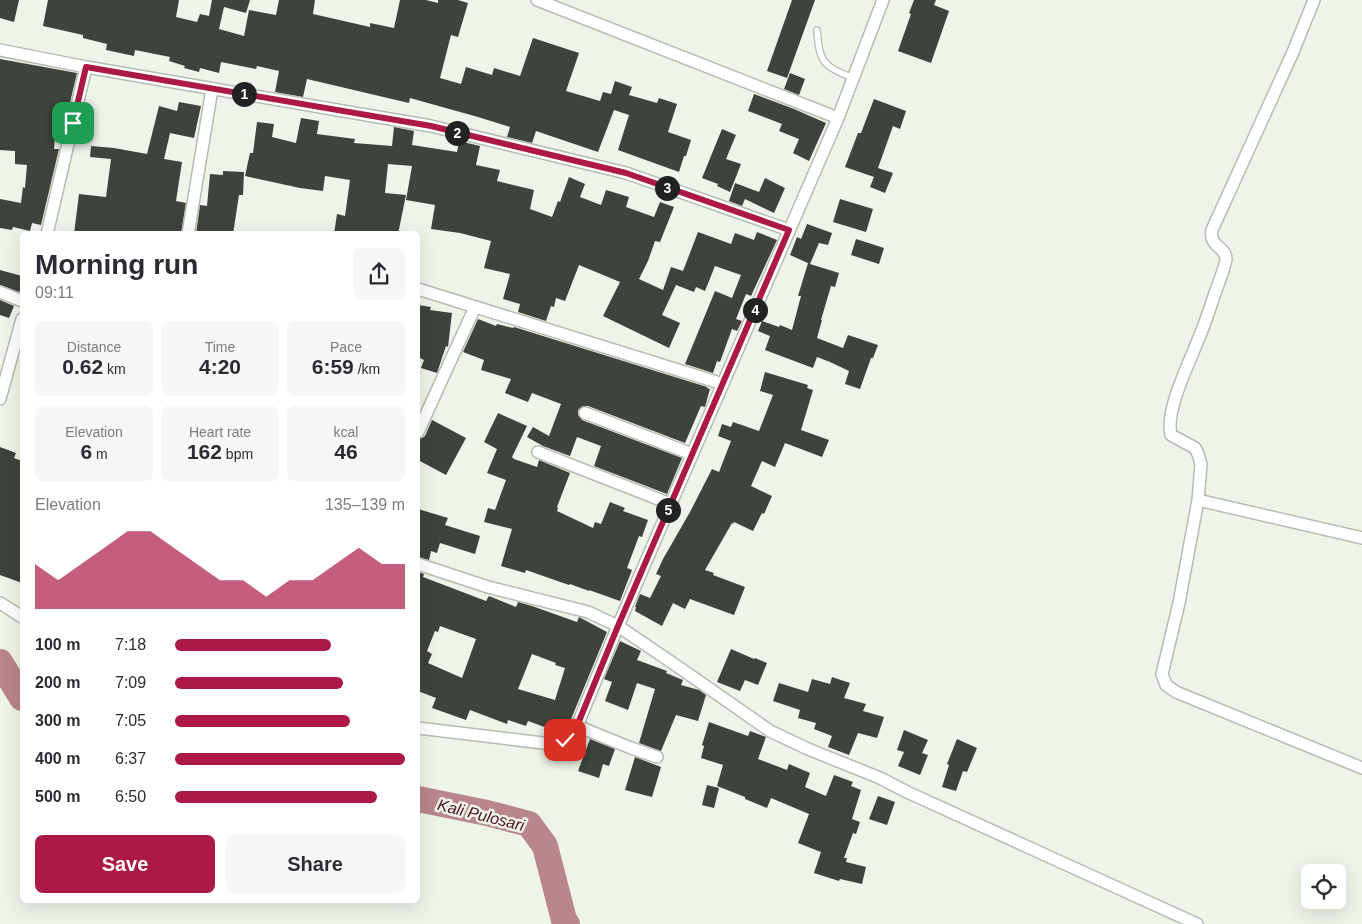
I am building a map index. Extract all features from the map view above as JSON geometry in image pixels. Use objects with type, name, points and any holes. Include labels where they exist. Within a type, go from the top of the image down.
[{"type":"street","points":[[537,0],[838,118]]},
{"type":"street","points":[[420,728],[551,744],[565,740],[577,726],[670,504],[838,118],[883,0]]},
{"type":"street","points":[[1314,0],[1293,52],[1212,230],[1211,237],[1213,242],[1226,259],[1170,416],[1170,435],[1194,448],[1201,464],[1198,500],[1179,603],[1162,674],[1166,685],[1176,692],[1362,768]]},
{"type":"street","points":[[0,50],[86,67],[431,126],[626,173],[789,230]]},
{"type":"street","points":[[48,231],[86,67]]},
{"type":"street","points":[[188,231],[212,89]]},
{"type":"street","points":[[420,291],[723,384]]},
{"type":"street","points":[[0,292],[20,300]]},
{"type":"street","points":[[420,428],[475,307]]},
{"type":"street","points":[[0,399],[20,326]]},
{"type":"street","points":[[585,413],[692,454]]},
{"type":"street","points":[[538,452],[670,504]]},
{"type":"street","points":[[1198,500],[1362,538]]},
{"type":"street","points":[[420,565],[488,587],[588,612],[618,626],[776,734],[880,778],[1197,924]]},
{"type":"street","points":[[0,604],[20,616]]},
{"type":"street","points":[[577,726],[657,757]]},
{"type":"lane","points":[[817,30],[818,49],[824,61],[831,68],[853,78]]},
{"type":"building","points":[[0,0],[19,0],[14,22],[0,18]]},
{"type":"building","points":[[48,0],[179,0],[176,17],[197,22],[200,14],[209,16],[212,0],[250,0],[246,13],[224,7],[219,29],[244,36],[249,10],[276,15],[279,0],[315,0],[313,14],[370,27],[370,23],[394,28],[400,0],[426,0],[438,3],[438,0],[458,0],[468,3],[458,37],[451,35],[440,78],[461,84],[466,67],[492,75],[494,68],[520,76],[533,38],[579,53],[566,91],[600,101],[603,92],[611,94],[615,81],[632,87],[629,95],[657,103],[659,98],[677,104],[668,132],[691,140],[679,172],[618,150],[629,115],[614,110],[598,152],[536,131],[532,143],[507,137],[510,127],[410,98],[409,103],[307,79],[303,97],[275,92],[279,71],[257,66],[256,69],[221,62],[219,73],[200,68],[199,72],[169,61],[170,57],[135,50],[134,56],[106,50],[107,44],[83,38],[83,35],[43,26]]},
{"type":"building","points":[[792,0],[815,0],[787,78],[767,71]]},
{"type":"building","points":[[914,0],[936,0],[934,5],[949,11],[931,63],[898,51]]},
{"type":"building","points":[[0,59],[77,73],[68,111],[57,109],[54,149],[59,149],[41,225],[32,223],[30,231],[13,227],[12,230],[0,228],[0,199],[21,203],[23,187],[25,188],[27,165],[15,164],[15,151],[0,150]]},
{"type":"building","points":[[790,73],[805,79],[799,95],[784,89]]},
{"type":"building","points":[[754,94],[826,123],[809,161],[793,153],[799,139],[779,131],[782,124],[748,111]]},
{"type":"building","points":[[874,99],[906,111],[900,129],[893,126],[878,168],[893,173],[885,193],[870,187],[874,177],[845,167]]},
{"type":"building","points":[[179,102],[201,106],[194,138],[170,133],[164,159],[182,162],[176,201],[186,203],[181,231],[74,231],[79,194],[106,197],[111,159],[90,157],[91,146],[147,154],[159,106],[177,111]]},
{"type":"building","points":[[301,118],[319,121],[317,134],[355,139],[354,143],[392,146],[394,127],[414,131],[412,145],[457,152],[459,141],[480,146],[476,165],[500,170],[497,181],[534,190],[530,209],[552,217],[569,177],[585,184],[580,197],[601,205],[606,190],[629,197],[626,207],[654,217],[660,202],[674,207],[660,242],[655,241],[639,279],[663,290],[671,267],[683,271],[698,232],[731,244],[735,233],[754,240],[757,232],[777,240],[751,296],[746,294],[736,319],[742,321],[737,331],[732,329],[720,362],[717,361],[713,373],[685,364],[715,291],[732,298],[741,275],[715,266],[705,291],[696,287],[694,292],[676,285],[662,315],[680,323],[669,348],[603,316],[620,282],[579,265],[565,301],[556,298],[554,307],[551,306],[546,321],[518,312],[520,304],[503,299],[510,274],[484,268],[491,241],[460,233],[431,229],[435,205],[406,200],[412,166],[388,164],[385,193],[406,195],[399,231],[334,231],[337,214],[345,216],[350,180],[325,176],[323,191],[245,176],[250,153],[253,153],[257,122],[274,124],[272,137],[296,143]]},
{"type":"building","points":[[722,129],[736,135],[726,159],[741,164],[730,192],[717,186],[718,184],[702,178]]},
{"type":"building","points":[[223,171],[244,172],[243,195],[239,195],[233,231],[196,231],[200,205],[207,206],[210,174],[223,175]]},
{"type":"building","points":[[765,178],[785,188],[774,213],[745,199],[742,206],[729,201],[735,183],[759,192]]},
{"type":"building","points":[[840,199],[873,209],[866,232],[833,222]]},
{"type":"building","points":[[807,224],[832,233],[828,245],[819,243],[810,264],[839,273],[835,287],[831,286],[817,338],[843,348],[848,335],[878,345],[873,358],[871,358],[860,389],[845,384],[849,371],[830,362],[817,357],[813,368],[765,350],[770,336],[758,331],[762,321],[792,330],[801,296],[798,296],[808,263],[790,255],[797,237],[801,239]]},
{"type":"building","points":[[856,239],[884,248],[879,264],[851,255]]},
{"type":"building","points":[[0,270],[20,275],[19,292],[0,285]]},
{"type":"building","points":[[0,300],[14,306],[9,318],[0,315]]},
{"type":"building","points":[[420,305],[431,307],[430,310],[452,313],[448,347],[446,346],[437,373],[421,368],[424,360],[420,358]]},
{"type":"building","points":[[478,319],[496,326],[497,324],[514,327],[710,389],[705,407],[701,406],[685,443],[588,406],[583,406],[578,410],[578,415],[582,420],[682,458],[667,494],[594,466],[601,446],[577,437],[570,456],[543,446],[527,437],[533,427],[549,436],[561,404],[532,393],[528,402],[505,393],[511,379],[481,370],[484,360],[463,352]]},
{"type":"building","points":[[765,372],[808,385],[807,388],[813,390],[801,430],[829,440],[822,457],[785,443],[775,467],[762,461],[751,486],[772,496],[764,514],[762,513],[753,531],[734,522],[732,523],[705,570],[745,587],[734,615],[690,599],[685,609],[673,603],[662,626],[635,611],[640,594],[650,598],[661,576],[656,574],[663,559],[712,469],[719,472],[731,441],[718,436],[722,424],[731,427],[733,422],[759,431],[773,395],[760,391]]},
{"type":"building","points":[[498,413],[527,426],[512,457],[514,459],[537,467],[539,460],[570,473],[557,511],[593,528],[595,522],[601,524],[610,502],[625,508],[623,511],[648,520],[642,537],[639,536],[627,568],[632,570],[620,601],[526,570],[525,573],[501,566],[512,529],[484,522],[488,508],[495,510],[506,480],[487,473],[497,449],[484,442]]},
{"type":"building","points":[[432,420],[466,438],[446,475],[420,461],[420,438],[425,436]]},
{"type":"building","points":[[0,447],[16,453],[14,458],[20,460],[20,582],[0,575]]},
{"type":"building","points":[[420,510],[448,518],[445,525],[480,536],[475,554],[440,543],[437,553],[431,551],[429,560],[420,558]]},
{"type":"building","points":[[420,573],[424,574],[423,577],[486,601],[489,596],[516,607],[518,602],[577,622],[579,617],[607,632],[569,724],[562,721],[558,732],[528,721],[526,726],[508,720],[507,724],[470,710],[466,720],[432,708],[436,698],[420,692]],"holes":[[[440,626],[476,639],[462,678],[428,663],[432,654],[427,651],[435,631],[438,632]],[[532,654],[556,663],[555,665],[565,668],[555,700],[518,689]]]},
{"type":"building","points":[[620,641],[641,651],[637,660],[667,671],[666,673],[683,680],[681,685],[699,690],[706,695],[698,721],[676,715],[661,751],[639,743],[655,689],[637,683],[628,710],[605,701],[612,682],[604,679]]},
{"type":"building","points":[[731,649],[767,663],[758,685],[745,680],[740,691],[717,682]]},
{"type":"building","points":[[832,677],[850,683],[844,698],[866,704],[863,711],[884,717],[877,738],[858,733],[849,755],[828,747],[832,736],[814,729],[816,723],[798,718],[800,710],[773,701],[779,683],[808,692],[812,679],[830,684]]},
{"type":"building","points":[[709,722],[748,736],[750,731],[766,737],[758,759],[787,770],[789,764],[810,773],[805,787],[826,796],[834,775],[853,782],[851,786],[861,790],[852,819],[860,822],[856,834],[853,833],[844,858],[847,858],[846,862],[866,867],[862,884],[840,879],[839,881],[814,873],[821,852],[798,843],[809,814],[771,798],[767,808],[717,786],[723,765],[701,758],[704,746],[702,745]]},
{"type":"building","points":[[904,730],[928,740],[922,753],[928,755],[920,775],[898,766],[904,752],[897,750]]},
{"type":"building","points":[[590,739],[615,749],[609,766],[603,764],[599,778],[578,771]]},
{"type":"building","points":[[957,739],[977,748],[967,772],[963,771],[956,791],[942,787],[949,765],[947,764]]},
{"type":"building","points":[[635,757],[661,767],[652,797],[625,790]]},
{"type":"building","points":[[707,785],[719,788],[714,808],[702,805]]},
{"type":"building","points":[[878,796],[895,802],[887,825],[869,819]]},
{"type":"waterway","name":"Kali Pulosari","points":[[0,662],[20,695]]},
{"type":"waterway","name":"Kali Pulosari","points":[[420,799],[529,824],[545,846],[564,920],[567,924]]},
{"type":"route","points":[[73,123],[86,67],[431,126],[626,173],[789,230],[618,626],[577,726],[565,740]]}]
